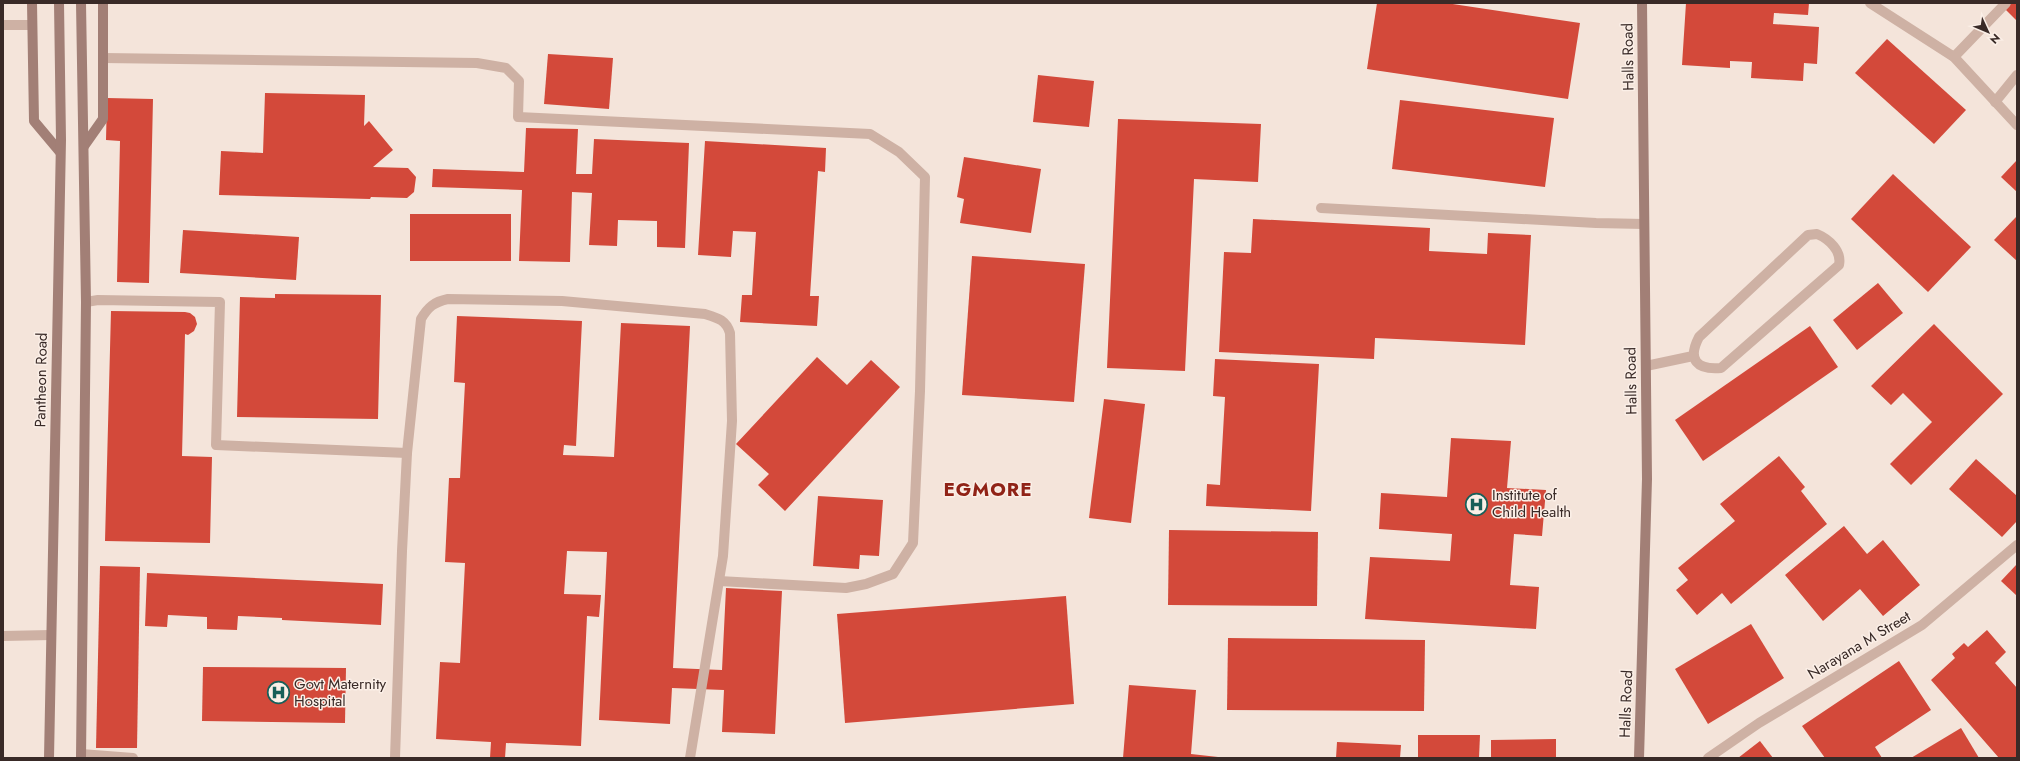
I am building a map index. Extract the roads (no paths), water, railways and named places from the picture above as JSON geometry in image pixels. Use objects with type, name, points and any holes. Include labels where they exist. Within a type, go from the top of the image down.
[{"type":"main road","points":[[32,3],[34,121],[60,152]]},
{"type":"main road","name":"Pantheon Road","points":[[49,758],[60,152],[59,3]]},
{"type":"main road","points":[[81,3],[86,302],[81,756]]},
{"type":"main road","points":[[84,146],[103,119],[103,3]]},
{"type":"main road","name":"Halls Road","points":[[1640,758],[1647,479],[1642,3]]},
{"type":"street","points":[[1871,3],[1954,57],[2017,125]]},
{"type":"street","points":[[1954,57],[2006,3]]},
{"type":"street","points":[[3,25],[32,25]]},
{"type":"street","points":[[103,58],[477,63],[506,68],[519,81],[518,117],[870,134],[899,152],[925,177],[920,391],[914,543],[893,574],[866,584],[846,588],[719,581]]},
{"type":"street","points":[[1995,102],[2017,75]]},
{"type":"street","points":[[1321,208],[1596,223],[1644,224]]},
{"type":"street","points":[[1817,234],[1825,237],[1838,251],[1841,258],[1839,264],[1721,368],[1703,367],[1695,362],[1693,356],[1693,347],[1699,338],[1808,235],[1817,234]]},
{"type":"street","points":[[395,758],[407,453],[421,319],[428,308],[439,301],[463,299],[562,301],[705,314],[719,318],[727,324],[730,333],[732,421],[723,556],[690,758]]},
{"type":"street","points":[[86,302],[98,300],[220,302],[216,445],[407,453]]},
{"type":"street","points":[[1646,366],[1693,356]]},
{"type":"street","name":"Narayana M Street","points":[[1708,758],[1759,722],[1922,625],[2017,546]]},
{"type":"street","points":[[3,636],[51,635]]},
{"type":"street","points":[[81,756],[133,758]]},
{"type":"place","name":"Institute of Child Health","points":[[1477,504]]},
{"type":"place","name":"Govt Maternity Hospital","points":[[279,693]]},
{"type":"district","name":"EGMORE","points":[[988,489]]}]
